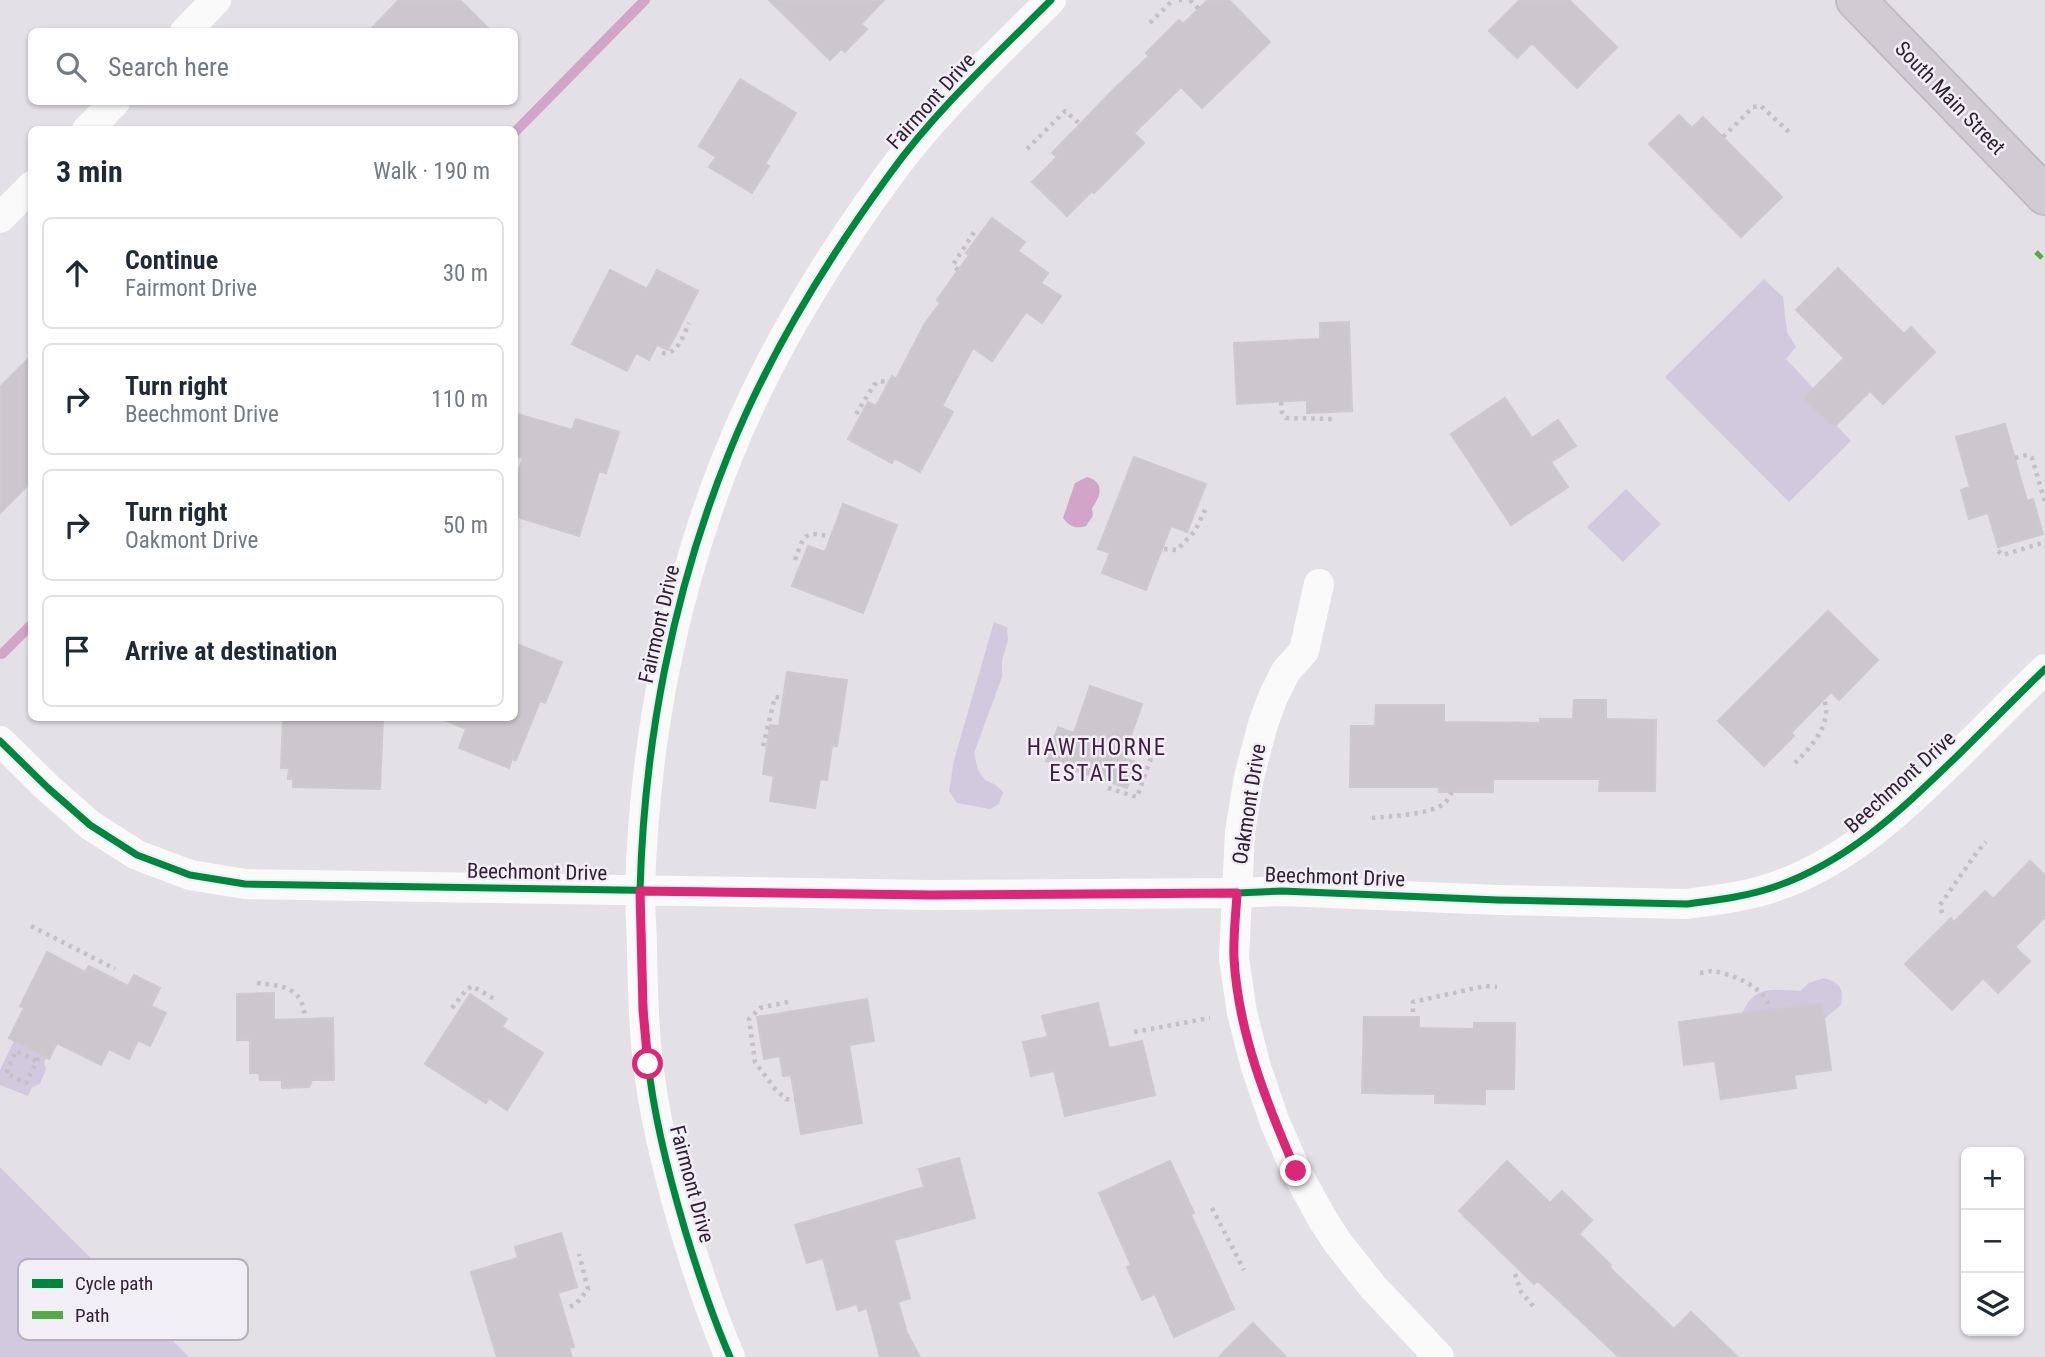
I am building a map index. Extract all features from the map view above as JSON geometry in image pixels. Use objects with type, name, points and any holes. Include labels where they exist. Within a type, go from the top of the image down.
[{"type":"main road","name":"South Main Street","points":[[1856,0],[2045,195]]},
{"type":"street","points":[[189,28],[216,0]]},
{"type":"street","name":"Fairmont Drive","points":[[730,1357],[698,1273],[675,1196],[656,1117],[643,1010],[640,891],[649,767],[661,687],[678,607],[701,529],[729,453],[762,379],[801,308],[847,234],[890,173],[980,71],[1051,0]]},
{"type":"street","points":[[91,126],[112,105]]},
{"type":"street","points":[[0,218],[28,190]]},
{"type":"street","name":"Oakmont Drive","points":[[1319,584],[1304,651],[1286,671],[1273,697],[1249,778],[1240,832],[1234,958],[1242,1013],[1274,1120],[1296,1171],[1323,1220],[1373,1287],[1439,1357]]},
{"type":"street","name":"Beechmont Drive","points":[[0,741],[90,825],[137,855],[190,875],[245,884],[930,895],[1282,891],[1687,904],[1715,901],[1770,888],[1846,853],[1911,801],[2045,669]]},
{"type":"path","points":[[1150,23],[1173,0]]},
{"type":"path","points":[[1190,0],[1199,9]]},
{"type":"path","points":[[1723,137],[1753,107],[1761,106],[1790,133]]},
{"type":"path","points":[[1027,149],[1065,111],[1080,124]]},
{"type":"path","points":[[958,270],[953,265],[976,229]]},
{"type":"path","points":[[662,353],[668,354],[675,350],[689,323]]},
{"type":"path","points":[[856,414],[874,385],[879,381],[889,382]]},
{"type":"path","points":[[1281,402],[1286,418],[1332,419]]},
{"type":"path","points":[[2015,458],[2027,455],[2032,458],[2045,502]]},
{"type":"path","points":[[1164,548],[1177,550],[1195,531],[1205,510]]},
{"type":"path","points":[[795,560],[807,535],[814,532],[831,537]]},
{"type":"path","points":[[1998,551],[2003,555],[2045,542]]},
{"type":"path","points":[[763,746],[775,696],[783,698]]},
{"type":"path","points":[[1795,763],[1820,734],[1826,706],[1824,699]]},
{"type":"path","points":[[1108,788],[1137,797],[1155,747]]},
{"type":"path","points":[[1372,818],[1428,810],[1445,803],[1452,792]]},
{"type":"path","points":[[1942,913],[1940,905],[1986,842]]},
{"type":"path","points":[[31,926],[115,969]]},
{"type":"path","points":[[1700,973],[1710,971],[1758,988],[1768,1004]]},
{"type":"path","points":[[257,983],[291,989],[301,999],[305,1019]]},
{"type":"path","points":[[452,1008],[471,986],[496,1000]]},
{"type":"path","points":[[1413,1012],[1413,1002],[1485,986],[1497,987]]},
{"type":"path","points":[[788,1002],[760,1008],[748,1019],[755,1062],[786,1100],[795,1100]]},
{"type":"path","points":[[1134,1032],[1242,1013]]},
{"type":"path","points":[[37,1062],[16,1051],[6,1073],[26,1083],[37,1062],[40,1054]]},
{"type":"path","points":[[1212,1208],[1244,1270]]},
{"type":"path","points":[[570,1307],[577,1303],[587,1289],[579,1254]]},
{"type":"path","points":[[1515,1273],[1521,1293],[1534,1307]]},
{"type":"shaded area","points":[[1764,279],[1783,297],[1787,332],[1796,347],[1786,359],[1814,389],[1805,398],[1851,441],[1789,502],[1665,377]]},
{"type":"shaded area","points":[[1087,477],[1099,486],[1098,499],[1092,508],[1093,516],[1086,526],[1073,526],[1063,518],[1075,483]]},
{"type":"shaded area","points":[[1626,489],[1661,524],[1623,562],[1587,527]]},
{"type":"shaded area","points":[[994,622],[1007,627],[1008,640],[1002,661],[1002,677],[974,753],[978,770],[985,780],[1003,792],[999,804],[990,809],[957,803],[949,791],[954,760]]},
{"type":"shaded area","points":[[1824,978],[1837,984],[1842,994],[1841,1005],[1824,1019],[1821,1003],[1742,1014],[1747,1004],[1759,993],[1774,990],[1800,991],[1809,983]]},
{"type":"shaded area","points":[[14,1041],[46,1058],[46,1069],[40,1084],[32,1087],[28,1096],[0,1085],[0,1070]]},
{"type":"shaded area","points":[[0,1167],[92,1259],[18,1259],[18,1340],[172,1340],[189,1357],[0,1357]]},
{"type":"building","points":[[399,0],[460,0],[488,28],[372,28]]},
{"type":"building","points":[[769,0],[884,0],[861,24],[867,29],[845,52],[841,49],[830,60]]},
{"type":"building","points":[[1208,0],[1229,0],[1270,42],[1202,108],[1181,87],[1134,133],[1144,143],[1067,216],[1032,182],[1057,157],[1052,153],[1149,56],[1146,53],[1179,20],[1183,24]]},
{"type":"building","points":[[1520,0],[1569,0],[1617,47],[1577,88],[1532,43],[1517,58],[1489,31]]},
{"type":"building","points":[[740,79],[796,113],[765,164],[769,166],[752,193],[709,167],[716,157],[699,146]]},
{"type":"building","points":[[1679,115],[1692,128],[1703,117],[1782,197],[1741,237],[1649,144]]},
{"type":"building","points":[[992,218],[1025,242],[1018,251],[1048,273],[1041,283],[1061,296],[1042,323],[1026,312],[992,361],[973,348],[942,406],[953,412],[920,472],[894,458],[892,463],[848,439],[868,402],[876,406],[892,376],[896,379],[924,325],[940,303],[937,300]]},
{"type":"building","points":[[1838,268],[1904,334],[1911,327],[1935,352],[1883,404],[1870,391],[1834,427],[1804,398],[1844,358],[1796,310]]},
{"type":"building","points":[[610,270],[647,289],[657,270],[698,291],[668,350],[657,345],[649,360],[636,353],[627,371],[572,344]]},
{"type":"building","points":[[1349,322],[1352,411],[1307,413],[1307,400],[1237,404],[1234,343],[1320,339],[1320,323]]},
{"type":"building","points":[[28,359],[28,485],[0,513],[0,387]]},
{"type":"building","points":[[1505,398],[1532,438],[1558,420],[1576,446],[1551,462],[1568,487],[1511,525],[1451,434]]},
{"type":"building","points":[[518,414],[572,430],[576,419],[619,432],[606,473],[599,471],[579,536],[518,517],[518,472],[523,458],[518,457]]},
{"type":"building","points":[[2005,424],[2027,501],[2033,499],[2043,534],[1998,547],[1988,513],[1969,519],[1961,490],[1970,487],[1956,437]]},
{"type":"building","points":[[1134,457],[1206,484],[1187,532],[1171,526],[1146,590],[1102,573],[1110,553],[1098,549]]},
{"type":"building","points":[[843,504],[897,525],[863,613],[792,586],[808,546],[825,552]]},
{"type":"building","points":[[1828,611],[1878,660],[1839,700],[1831,692],[1791,733],[1794,736],[1764,766],[1718,721]]},
{"type":"building","points":[[518,645],[562,662],[545,703],[540,701],[516,760],[514,752],[509,768],[459,748],[466,729],[447,721],[518,721]]},
{"type":"building","points":[[787,672],[847,680],[837,746],[832,746],[827,780],[820,779],[815,808],[770,801],[774,776],[763,774],[770,725],[779,726]]},
{"type":"building","points":[[1090,686],[1142,704],[1123,758],[1136,762],[1127,788],[1046,761],[1058,727],[1074,733]]},
{"type":"building","points":[[1574,700],[1606,700],[1606,719],[1656,720],[1655,791],[1599,791],[1600,779],[1493,779],[1493,792],[1439,792],[1439,787],[1350,787],[1351,726],[1375,726],[1376,705],[1444,705],[1444,722],[1540,723],[1540,719],[1573,719]]},
{"type":"building","points":[[283,721],[383,721],[380,789],[293,787],[293,779],[288,779],[289,768],[281,768]]},
{"type":"building","points":[[2030,861],[2045,875],[2045,917],[2015,947],[2030,961],[1998,993],[1983,978],[1952,1010],[1905,964],[1951,918],[1954,922],[1985,891],[1993,899]]},
{"type":"building","points":[[47,952],[85,972],[89,966],[128,986],[134,975],[160,988],[151,1006],[166,1013],[150,1046],[138,1040],[129,1059],[109,1049],[101,1065],[57,1043],[49,1059],[9,1038],[24,1008],[20,1006]]},
{"type":"building","points":[[274,993],[274,1020],[333,1018],[334,1080],[312,1080],[309,1087],[282,1088],[282,1080],[260,1080],[259,1073],[250,1073],[250,1040],[237,1040],[237,994]]},
{"type":"building","points":[[470,994],[507,1019],[502,1027],[543,1053],[507,1110],[489,1098],[486,1103],[425,1064]]},
{"type":"building","points":[[867,999],[874,1041],[849,1045],[862,1123],[801,1134],[791,1075],[783,1076],[780,1056],[764,1059],[757,1017]]},
{"type":"building","points":[[1098,1003],[1109,1048],[1142,1041],[1155,1095],[1065,1116],[1054,1071],[1031,1076],[1023,1042],[1048,1037],[1042,1016]]},
{"type":"building","points":[[1822,1003],[1831,1070],[1794,1075],[1796,1088],[1721,1099],[1715,1061],[1684,1065],[1679,1022]]},
{"type":"building","points":[[1364,1017],[1419,1017],[1419,1028],[1474,1029],[1474,1023],[1515,1023],[1514,1089],[1485,1089],[1485,1104],[1435,1103],[1435,1094],[1362,1093]]},
{"type":"building","points":[[959,1158],[975,1218],[894,1240],[910,1298],[898,1302],[907,1333],[920,1357],[880,1357],[867,1308],[859,1311],[857,1304],[837,1310],[823,1258],[807,1263],[795,1225],[924,1187],[919,1169]]},
{"type":"building","points":[[1170,1161],[1194,1213],[1191,1215],[1234,1309],[1174,1337],[1155,1294],[1142,1300],[1127,1267],[1131,1265],[1099,1193]]},
{"type":"building","points":[[1507,1161],[1550,1203],[1562,1191],[1592,1220],[1579,1234],[1611,1265],[1609,1267],[1674,1329],[1691,1312],[1738,1357],[1619,1357],[1538,1281],[1534,1284],[1459,1211]]},
{"type":"building","points":[[561,1233],[577,1287],[558,1293],[574,1347],[569,1348],[572,1357],[497,1357],[471,1272],[518,1258],[515,1247]]},
{"type":"building","points":[[1253,1323],[1286,1357],[1219,1357]]},
{"type":"waterway","points":[[518,129],[645,0]]},
{"type":"waterway","points":[[2,654],[28,628]]},
{"type":"marked path","points":[[2036,252],[2042,258]]},
{"type":"cycle path","points":[[730,1357],[700,1278],[673,1189],[654,1105],[643,1006],[640,898],[643,835],[655,723],[677,613],[709,505],[729,453],[762,380],[800,309],[907,151],[966,84],[1051,0]]},
{"type":"cycle path","points":[[0,741],[90,825],[137,855],[190,875],[245,884],[930,895],[1282,891],[1687,904],[1771,888],[1798,878],[1847,851],[1912,799],[2045,669]]},
{"type":"district","name":"HAWTHORNE ESTATES","points":[[1097,760]]},
{"type":"route","points":[[648,1064],[643,1010],[640,891],[930,895],[1237,893],[1234,958],[1242,1013],[1274,1120],[1296,1171]]}]
